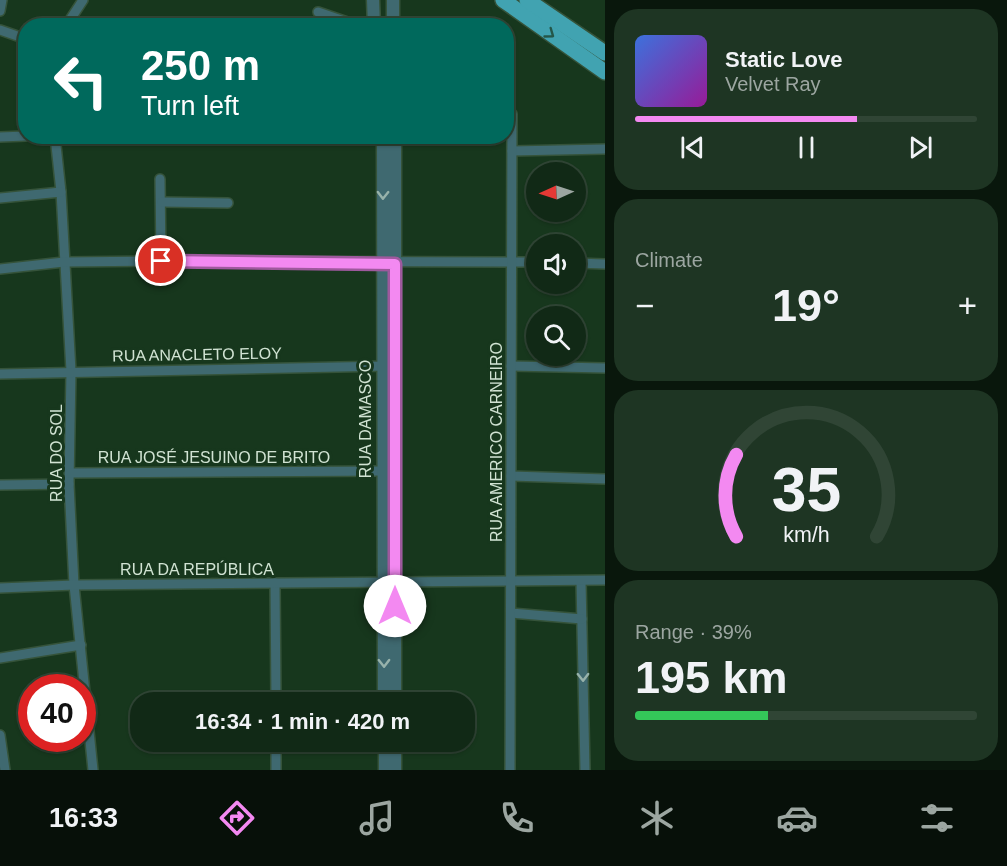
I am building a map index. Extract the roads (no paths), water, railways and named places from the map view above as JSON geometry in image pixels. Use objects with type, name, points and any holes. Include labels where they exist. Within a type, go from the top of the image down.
[{"type":"main road","points":[[503,0],[605,72]]},
{"type":"main road","points":[[526,0],[605,53]]},
{"type":"street","points":[[0,11],[2,0]]},
{"type":"street","points":[[71,18],[83,0]]},
{"type":"street","points":[[373,0],[374,18]]},
{"type":"street","points":[[393,0],[393,18]]},
{"type":"street","points":[[318,12],[336,18]]},
{"type":"street","points":[[0,30],[18,36]]},
{"type":"street","points":[[0,137],[18,136]]},
{"type":"street","name":"RUA DO SOL","points":[[56,144],[61,192],[71,371],[69,484],[74,585],[93,770]]},
{"type":"street","name":"RUA DAMASCO","points":[[382,144],[382,263],[388,366],[389,583],[394,692]]},
{"type":"street","name":"RUA DAMASCO","points":[[388,366],[395,264],[395,144]]},
{"type":"street","name":"RUA AMERICO CARNEIRO","points":[[510,770],[512,144]]},
{"type":"street","points":[[512,151],[605,149]]},
{"type":"street","points":[[160,178],[161,261]]},
{"type":"street","points":[[0,198],[61,192]]},
{"type":"street","points":[[162,202],[228,203]]},
{"type":"street","points":[[0,269],[64,262],[395,264],[526,262]]},
{"type":"street","points":[[586,263],[605,264]]},
{"type":"street","name":"RUA ANACLETO ELOY","points":[[0,374],[388,366]]},
{"type":"street","points":[[511,366],[605,368]]},
{"type":"street","name":"RUA JOSÉ JESUINO DE BRITO","points":[[70,473],[388,471]]},
{"type":"street","points":[[511,476],[605,479]]},
{"type":"street","points":[[0,485],[69,484]]},
{"type":"street","name":"RUA DA REPÚBLICA","points":[[0,588],[74,585],[605,580]]},
{"type":"street","points":[[581,581],[585,770]]},
{"type":"street","name":"RUA DAMASCO","points":[[384,692],[389,583]]},
{"type":"street","points":[[275,584],[276,692]]},
{"type":"street","points":[[511,613],[582,619]]},
{"type":"street","points":[[0,658],[81,645]]},
{"type":"street","points":[[0,735],[5,770]]},
{"type":"street","points":[[276,752],[276,770]]},
{"type":"street","points":[[385,752],[385,770]]},
{"type":"street","points":[[395,752],[395,770]]}]
